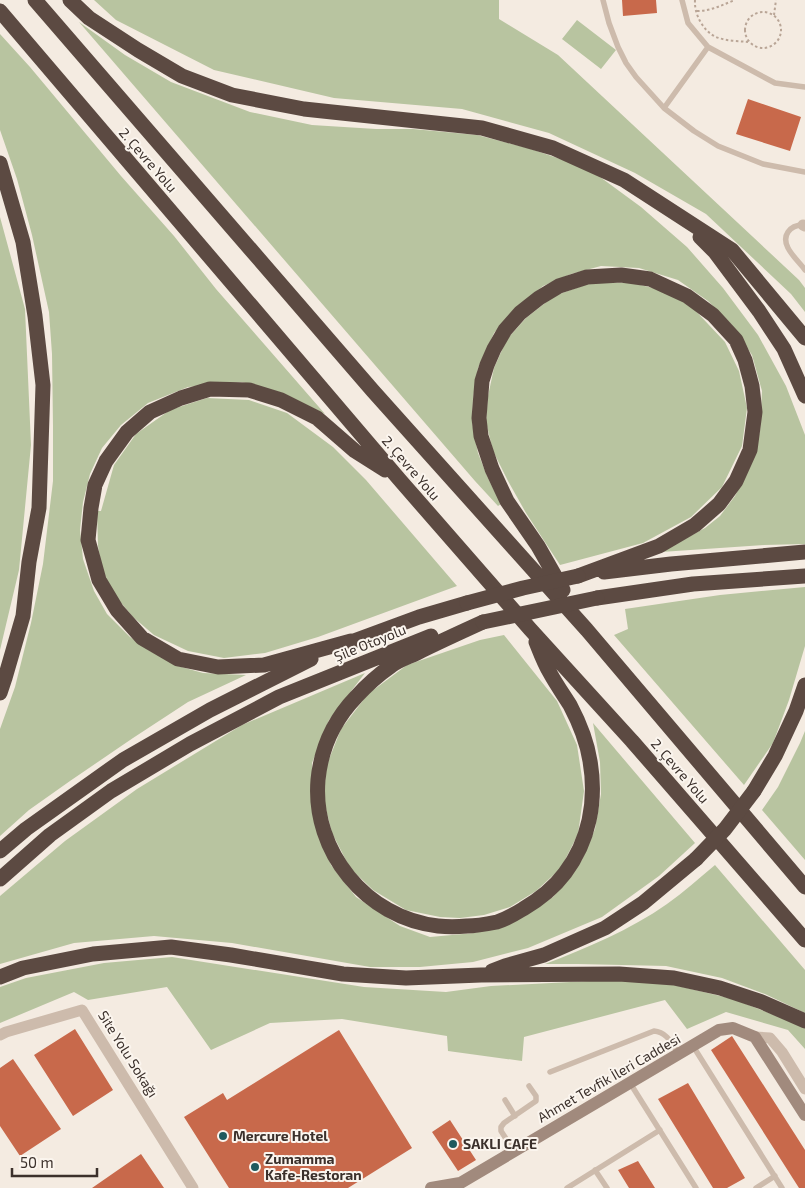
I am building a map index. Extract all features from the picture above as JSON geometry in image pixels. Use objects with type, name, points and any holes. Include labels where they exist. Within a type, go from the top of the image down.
[{"type":"highway","name":"2. Çevre Yolu","points":[[35,0],[373,391],[587,630],[805,887]]},
{"type":"highway","points":[[70,0],[89,18],[182,76],[232,94],[304,108],[482,128],[553,148],[624,180],[732,250],[805,338]]},
{"type":"highway","name":"2. Çevre Yolu","points":[[0,11],[399,479],[530,629],[632,741],[805,940]]},
{"type":"highway","points":[[0,163],[23,242],[35,316],[42,386],[39,508],[29,562],[23,616],[0,693]]},
{"type":"highway","points":[[675,213],[714,252],[759,312],[784,349],[805,396]]},
{"type":"highway","points":[[578,576],[659,546],[695,525],[719,504],[736,481],[750,450],[755,412],[753,395],[745,360],[736,340],[713,315],[687,296],[650,279],[621,275],[587,278],[559,286],[552,290],[520,313],[505,330],[487,364],[482,381],[479,418],[481,436],[492,469],[507,501],[538,546],[587,630]]},
{"type":"highway","points":[[351,641],[264,665],[218,667],[178,659],[142,638],[117,610],[99,580],[88,540],[95,485],[106,461],[116,447],[127,432],[144,417],[150,412],[181,398],[210,389],[250,390],[281,400],[317,418],[355,451],[399,479]]},
{"type":"highway","name":"Şile Otoyolu","points":[[0,851],[26,829],[123,760],[210,710],[351,641],[419,617],[467,603],[578,576],[671,564],[805,552]]},
{"type":"highway","name":"Şile Otoyolu","points":[[0,879],[50,835],[110,791],[206,736],[279,697],[437,634],[483,622],[597,598],[693,584],[805,576]]},
{"type":"highway","points":[[483,622],[392,665],[368,684],[337,720],[328,738],[320,767],[318,803],[325,836],[343,871],[352,882],[376,903],[405,918],[420,923],[453,927],[476,926],[497,922],[512,915],[543,896],[557,884],[578,853],[586,836],[593,798],[593,778],[590,759],[571,708],[549,672],[530,629]]},
{"type":"highway","points":[[481,975],[544,955],[606,928],[643,903],[696,859],[725,829],[754,791],[775,756],[796,711],[805,685]]},
{"type":"highway","points":[[0,977],[23,968],[93,954],[171,947],[342,974],[406,978],[481,975],[619,974],[674,978],[720,988],[762,1002],[805,1021]]},
{"type":"street","name":"Site Yolu Sokağı","points":[[0,1035],[82,1010],[193,1188]]},
{"type":"street","name":"Ahmet Tevfik İleri Caddesi","points":[[431,1188],[456,1185],[719,1030],[733,1028],[755,1037]]},
{"type":"street","points":[[755,1037],[805,1116]]},
{"type":"street","points":[[755,1037],[770,1038],[782,1052],[805,1089]]},
{"type":"lane","points":[[603,0],[609,23],[626,63],[664,108],[694,132],[718,146],[762,164],[805,172]]},
{"type":"lane","points":[[682,0],[688,23],[708,48],[775,83],[805,87]]},
{"type":"lane","points":[[664,108],[708,48]]},
{"type":"lane","points":[[804,226],[794,226],[788,232],[786,240],[787,247],[805,270]]},
{"type":"lane","points":[[550,1072],[654,1031],[665,1035],[679,1054]]},
{"type":"lane","points":[[692,1046],[782,1188]]},
{"type":"lane","points":[[630,1083],[696,1188]]},
{"type":"lane","points":[[514,1151],[501,1127],[536,1101],[536,1096],[529,1086]]},
{"type":"lane","points":[[505,1100],[515,1116]]},
{"type":"lane","points":[[567,1188],[660,1130]]},
{"type":"lane","points":[[595,1170],[607,1188]]},
{"type":"lane","points":[[756,1188],[775,1176]]},
{"type":"path","points":[[695,0],[698,17],[704,28],[715,37],[749,42]]},
{"type":"path","points":[[696,11],[721,7],[735,0]]},
{"type":"path","points":[[774,15],[776,0]]},
{"type":"path","points":[[756,12],[769,12],[778,19],[782,31],[777,42],[772,46],[766,48],[754,46],[749,42],[746,37],[745,26],[747,20],[756,12]]},
{"type":"green space","points":[[94,0],[499,0],[499,19],[558,55],[799,280],[805,288],[805,312],[791,294],[706,214],[635,173],[549,133],[462,109],[334,98],[214,70],[116,20]]},
{"type":"green space","points":[[577,20],[616,50],[601,69],[562,39]]},
{"type":"green space","points":[[79,22],[125,55],[171,82],[250,112],[312,125],[413,129],[477,135],[528,148],[596,174],[641,207],[687,247],[723,288],[758,335],[786,386],[805,435],[805,544],[661,552],[705,528],[720,516],[735,496],[749,469],[760,431],[762,391],[752,355],[732,325],[708,301],[678,280],[639,268],[601,266],[571,274],[543,286],[515,309],[494,333],[478,368],[473,398],[472,423],[478,453],[501,504],[498,506]]},
{"type":"green space","points":[[0,34],[174,236],[216,289],[325,414],[279,392],[242,382],[188,387],[148,403],[121,425],[102,448],[90,474],[83,502],[80,530],[83,559],[94,591],[107,614],[130,637],[150,651],[178,666],[203,673],[246,675],[188,702],[29,810],[0,836],[0,729],[15,687],[43,564],[53,481],[53,426],[52,354],[49,312],[17,179],[0,130]]},
{"type":"green space","points":[[0,217],[25,309],[31,445],[19,570],[0,650]]},
{"type":"green space","points":[[593,282],[632,283],[666,291],[692,307],[725,342],[739,371],[747,408],[742,446],[722,487],[691,517],[643,543],[560,565],[526,513],[493,451],[486,422],[488,396],[494,368],[507,339],[526,318],[554,296]]},
{"type":"green space","points":[[207,398],[249,400],[287,413],[333,447],[366,480],[457,586],[318,637],[265,653],[224,658],[188,651],[154,635],[133,617],[112,592],[102,569],[98,546],[97,511],[101,511],[114,465],[136,434],[170,410]]},
{"type":"green space","points":[[805,587],[805,646],[789,700],[773,743],[744,785],[614,635],[628,629],[625,609],[720,595]]},
{"type":"green space","points":[[504,635],[557,701],[577,745],[584,791],[578,834],[561,868],[536,891],[510,907],[484,915],[460,918],[440,917],[406,910],[373,890],[350,868],[332,833],[324,801],[326,767],[341,729],[368,694],[407,665],[480,640]]},
{"type":"green space","points":[[365,673],[329,720],[312,763],[312,810],[331,865],[356,897],[400,926],[430,937],[474,933],[512,923],[553,897],[582,860],[595,829],[601,794],[600,762],[593,723],[695,843],[659,876],[602,917],[528,948],[473,962],[420,967],[370,967],[232,943],[154,936],[74,943],[0,964],[0,896],[65,841],[137,789],[242,725]]},
{"type":"green space","points":[[805,731],[805,860],[762,810],[778,787]]},
{"type":"green space","points":[[715,865],[805,970],[805,1013],[765,994],[722,978],[666,966],[545,964],[592,945],[638,922],[673,899]]},
{"type":"green space","points":[[172,957],[364,987],[446,992],[491,986],[609,980],[670,984],[733,999],[805,1027],[805,1049],[788,1030],[726,1012],[687,1029],[665,1000],[524,1037],[522,1061],[448,1051],[447,1036],[342,1019],[270,1023],[211,1050],[167,987],[88,1000],[74,992],[0,1023],[0,987],[26,978],[104,963]]},
{"type":"building","points":[[622,0],[656,0],[657,13],[623,16]]},
{"type":"building","points":[[748,99],[801,117],[790,151],[736,134]]},
{"type":"building","points":[[75,1029],[113,1090],[73,1116],[34,1055]]},
{"type":"building","points":[[339,1030],[412,1148],[348,1188],[229,1188],[184,1117],[223,1093],[227,1100]]},
{"type":"building","points":[[732,1036],[805,1150],[805,1188],[799,1188],[711,1050]]},
{"type":"building","points":[[13,1059],[61,1129],[20,1156],[0,1126],[0,1068]]},
{"type":"building","points":[[688,1083],[745,1178],[727,1188],[713,1188],[658,1099]]},
{"type":"building","name":"SAKLI CAFE","points":[[450,1120],[476,1160],[458,1171],[432,1132]]},
{"type":"building","points":[[141,1154],[164,1188],[92,1188]]},
{"type":"building","points":[[638,1161],[655,1188],[629,1188],[618,1170]]},
{"type":"place","name":"Mercure Hotel","points":[[223,1136]]},
{"type":"place","name":"SAKLI CAFE","points":[[453,1144]]},
{"type":"place","name":"Zumamma Kafe-Restoran","points":[[255,1167]]}]
